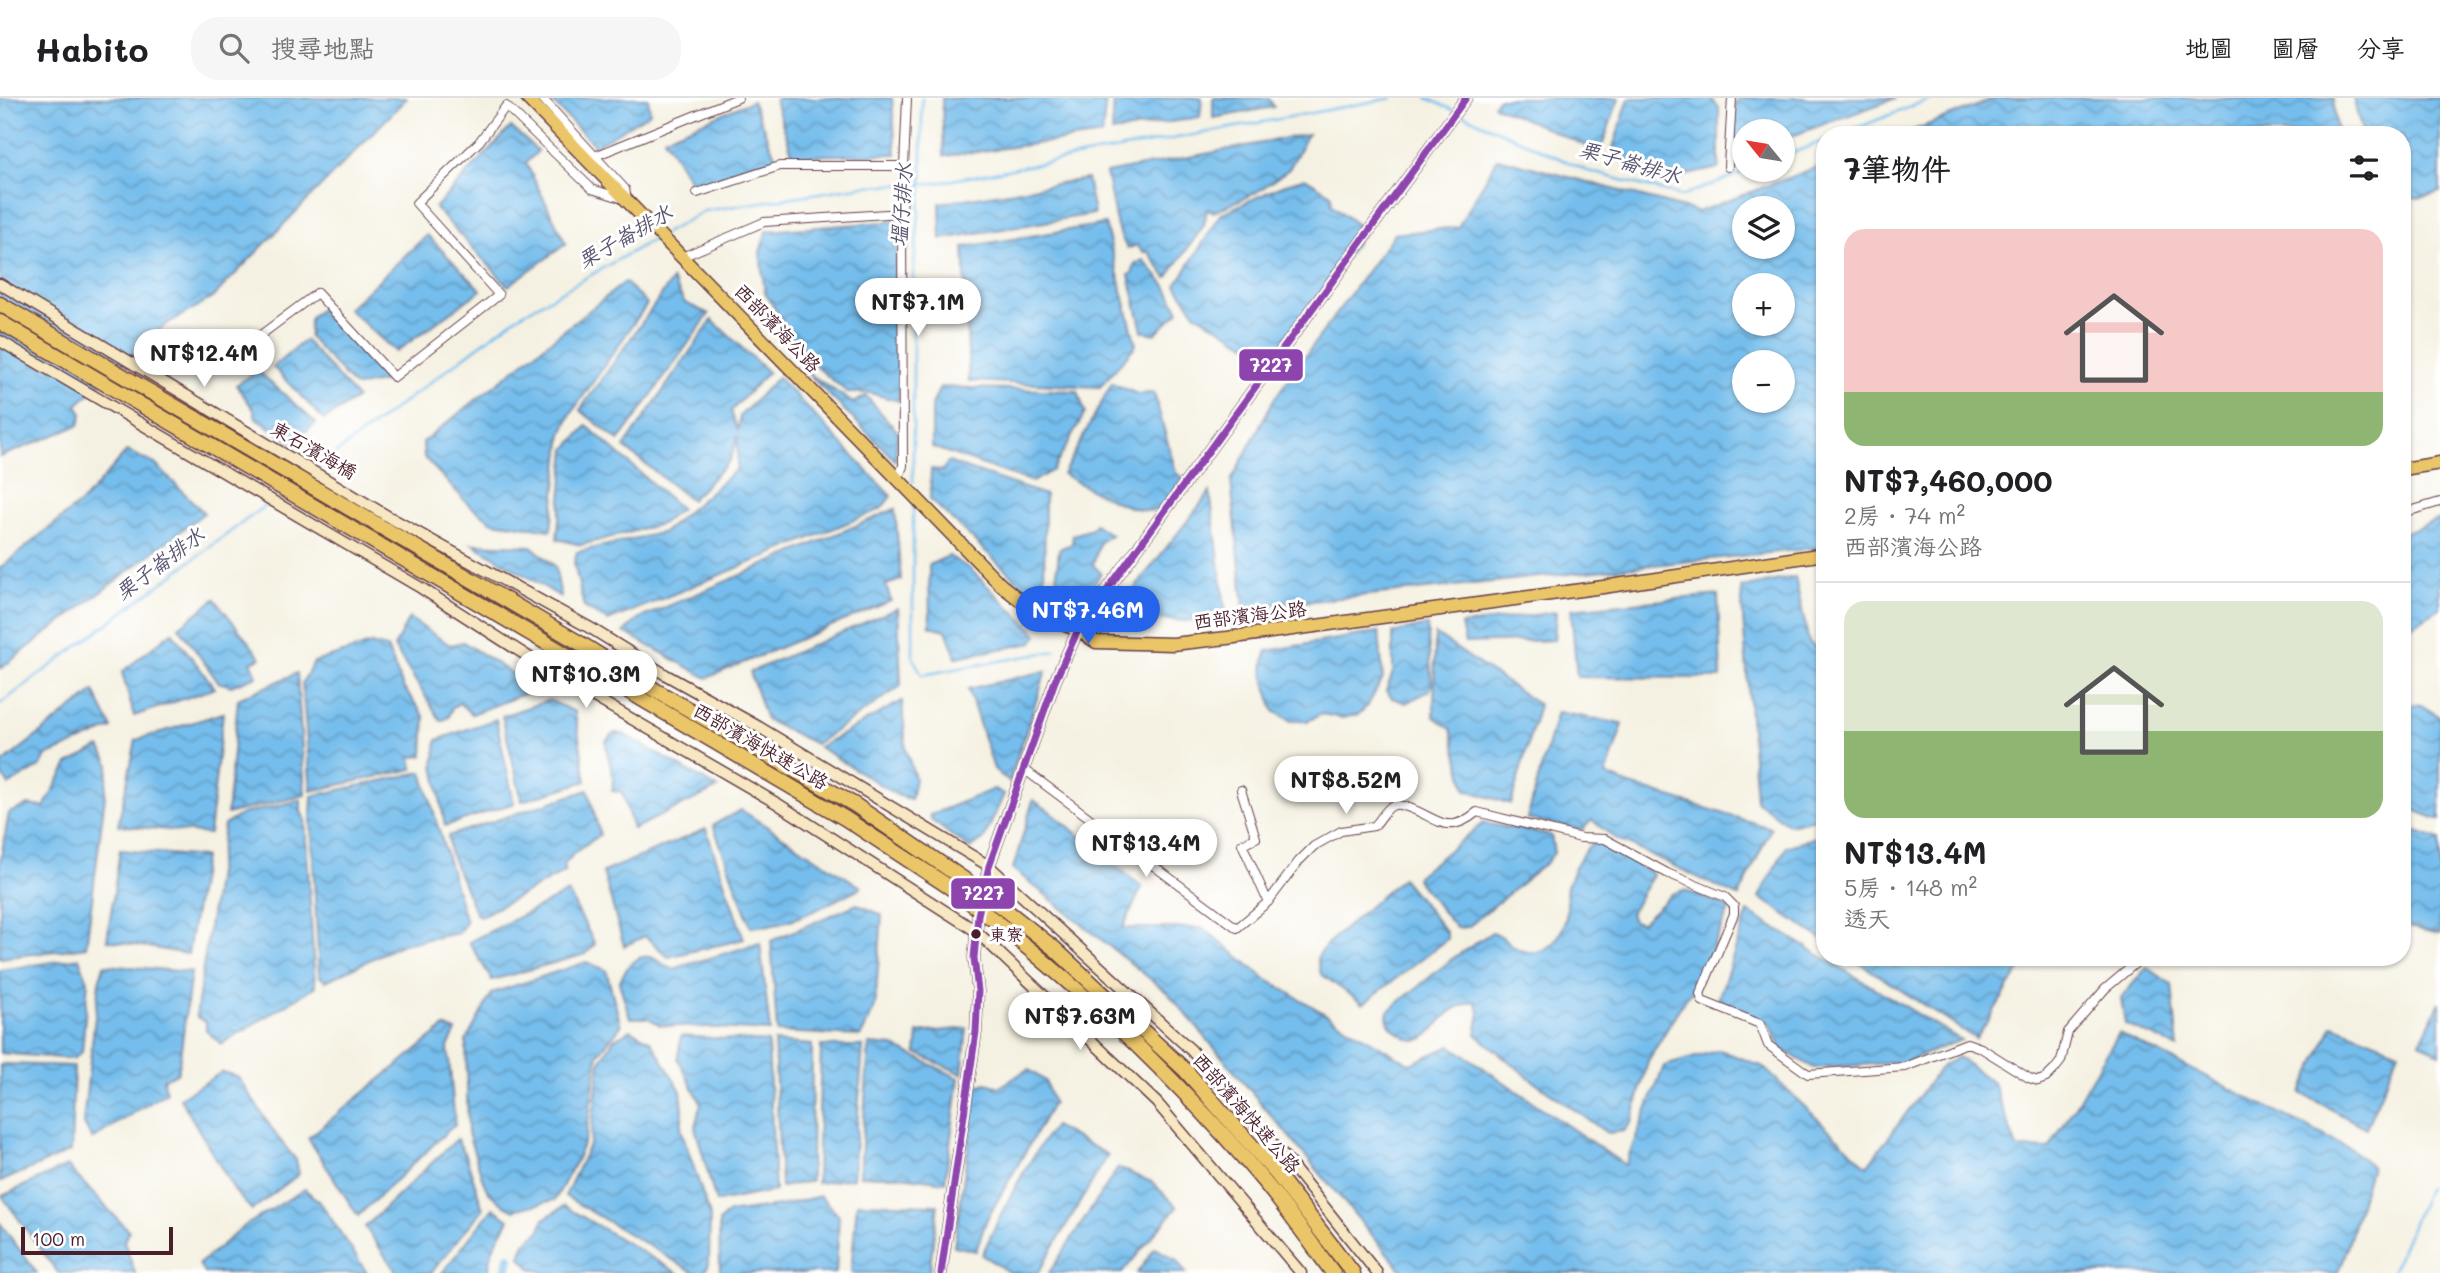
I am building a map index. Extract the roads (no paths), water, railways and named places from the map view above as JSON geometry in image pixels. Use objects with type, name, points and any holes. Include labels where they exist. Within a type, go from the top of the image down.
[{"type":"highway","name":"東石濱海橋","points":[[0,304],[387,523]]},
{"type":"highway","name":"西部濱海快速公路","points":[[0,322],[846,819],[954,890],[1045,961],[1175,1083],[1266,1185],[1334,1273]]},
{"type":"highway","name":"西部濱海快速公路","points":[[387,523],[654,690],[855,805],[1003,908],[1055,949],[1186,1071],[1276,1173],[1353,1273]]},
{"type":"main road","points":[[527,98],[631,204]]},
{"type":"main road","name":"西部濱海公路","points":[[631,204],[994,578],[1040,615],[1078,630],[1096,642],[1173,643],[1592,588],[1816,555]]},
{"type":"main road","points":[[2411,468],[2440,463]]},
{"type":"street","points":[[542,98],[625,188],[631,204]]},
{"type":"street","points":[[595,156],[737,98]]},
{"type":"street","points":[[898,479],[903,466],[902,213],[907,98]]},
{"type":"street","points":[[941,1273],[975,1032],[978,992],[974,958],[976,931],[989,866],[1055,681],[1078,630],[1466,98]]},
{"type":"street","points":[[1728,167],[1732,98]]},
{"type":"street","points":[[207,368],[262,334],[317,293],[394,377],[499,295],[416,203],[479,142],[506,106],[592,189],[631,204]]},
{"type":"street","points":[[697,193],[780,166],[905,166]]},
{"type":"street","points":[[681,257],[764,222],[902,213]]},
{"type":"street","name":"東石濱海橋","points":[[0,285],[387,523]]},
{"type":"street","points":[[0,341],[421,587],[563,679],[778,804],[976,931],[1157,1102],[1301,1273]]},
{"type":"street","points":[[2411,511],[2440,502]]},
{"type":"street","points":[[387,523],[592,629],[989,866],[1191,1050],[1287,1160],[1377,1273]]},
{"type":"street","points":[[1025,770],[1237,928],[1268,902],[1314,846],[1341,831],[1374,826],[1390,806],[1398,804],[1445,825],[1456,826],[1477,813],[1581,838],[1605,839],[1667,873],[1726,897],[1734,906],[1734,914],[1700,994],[1702,1001],[1760,1024],[1768,1045],[1808,1074],[1905,1067],[1967,1043],[1981,1048],[2038,1081],[2046,1078],[2061,1060],[2068,1032],[2105,989],[2132,966]]},
{"type":"street","points":[[1241,790],[1256,838],[1242,844],[1268,902]]},
{"type":"water","points":[[0,98],[407,98],[212,298],[165,325],[77,405],[82,414],[79,425],[0,457]]},
{"type":"water","points":[[548,98],[648,98],[650,113],[595,146]]},
{"type":"water","points":[[778,98],[892,98],[896,154],[793,156],[775,101]]},
{"type":"water","points":[[942,98],[1106,98],[1102,135],[944,156]]},
{"type":"water","points":[[1114,98],[1202,98],[1200,117],[1112,132]]},
{"type":"water","points":[[1213,98],[1269,98],[1274,107],[1213,118]]},
{"type":"water","points":[[1499,98],[1619,98],[1600,152],[1493,105]]},
{"type":"water","points":[[1629,98],[1711,98],[1719,108],[1719,168],[1678,177],[1610,157]]},
{"type":"water","points":[[1739,98],[1896,98],[1796,134],[1796,119],[1732,119],[1730,159],[1732,108]]},
{"type":"water","points":[[1997,98],[2333,98],[2336,126],[1924,126]]},
{"type":"water","points":[[2353,98],[2440,98],[2440,192],[2417,198],[2411,197],[2411,126],[2361,126]]},
{"type":"water","points":[[752,101],[776,158],[694,188],[664,138]]},
{"type":"water","points":[[511,127],[538,151],[526,163],[566,244],[508,286],[435,208]]},
{"type":"water","points":[[1308,134],[1289,169],[1257,192],[1214,212],[1207,209],[1204,225],[1167,278],[1148,252],[1142,252],[1137,245],[1127,249],[1117,227],[1106,173]]},
{"type":"water","points":[[1498,158],[1698,212],[1732,199],[1732,259],[1795,259],[1795,196],[1740,196],[1777,182],[1796,182],[1796,175],[1816,167],[1816,548],[1244,608],[1231,481],[1274,399],[1394,234],[1458,227]]},
{"type":"water","points":[[1305,178],[1331,194],[1332,205],[1365,231],[1280,347],[1262,353],[1196,314],[1176,285],[1222,213]]},
{"type":"water","points":[[1087,179],[1094,214],[941,239],[940,203]]},
{"type":"water","points":[[896,221],[899,401],[870,393],[848,393],[804,356],[765,293],[760,252],[767,231]]},
{"type":"water","points":[[1105,224],[1136,345],[1100,387],[969,381],[964,247]]},
{"type":"water","points":[[427,235],[481,290],[396,352],[348,309]]},
{"type":"water","points":[[1143,260],[1166,286],[1179,311],[1155,334],[1142,331],[1129,275],[1133,272],[1134,265]]},
{"type":"water","points":[[672,280],[685,303],[709,314],[619,441],[580,410]]},
{"type":"water","points":[[625,282],[647,304],[570,415],[562,434],[551,530],[493,522],[469,505],[424,457],[423,442]]},
{"type":"water","points":[[321,308],[386,381],[355,387],[309,337],[310,318]]},
{"type":"water","points":[[712,320],[768,372],[731,411],[738,431],[740,416],[778,377],[891,496],[881,509],[608,621],[584,607],[574,563],[577,552],[664,532],[737,469],[738,436],[730,460],[691,500],[624,447]]},
{"type":"water","points":[[305,340],[357,398],[324,420],[273,367]]},
{"type":"water","points":[[804,370],[853,403],[866,396],[898,432],[895,460]]},
{"type":"water","points":[[258,371],[316,423],[291,443],[256,418],[254,410],[236,385]]},
{"type":"water","points":[[1112,383],[1137,394],[1154,393],[1176,473],[1183,478],[1160,508],[1151,511],[1126,506],[1063,474]]},
{"type":"water","points":[[940,387],[1078,391],[1085,413],[1053,470],[1032,482],[932,447],[932,405]]},
{"type":"water","points":[[587,426],[681,509],[661,524],[581,545],[557,539],[566,449]]},
{"type":"water","points":[[127,451],[155,464],[204,513],[0,669],[0,568],[85,499]]},
{"type":"water","points":[[948,462],[1045,495],[1044,587],[1025,588],[930,499],[931,469],[942,471]]},
{"type":"water","points":[[1210,492],[1227,623],[1112,617]]},
{"type":"water","points":[[895,509],[901,580],[886,585],[891,601],[707,678],[624,632],[638,619]]},
{"type":"water","points":[[2440,519],[2440,608],[2411,626],[2411,530]]},
{"type":"water","points":[[1095,524],[1111,535],[1100,542],[1093,565],[1101,573],[1076,614],[1054,608],[1059,549],[1072,544],[1073,535],[1092,529]]},
{"type":"water","points":[[473,544],[531,546],[555,566],[561,597]]},
{"type":"water","points":[[949,556],[970,569],[1038,635],[1032,643],[956,657],[946,630],[930,626],[929,565]]},
{"type":"water","points":[[1795,577],[1809,643],[1816,647],[1816,819],[1789,825],[1756,801],[1741,588]]},
{"type":"water","points":[[1718,595],[1721,678],[1577,677],[1571,609]]},
{"type":"water","points":[[215,599],[261,658],[251,662],[257,676],[231,686],[218,682],[179,627]]},
{"type":"water","points":[[898,608],[901,686],[816,744],[766,720],[750,672]]},
{"type":"water","points":[[1556,612],[1554,640],[1465,643],[1461,625]]},
{"type":"water","points":[[409,618],[450,645],[463,642],[524,681],[527,693],[472,714],[459,703],[452,708],[449,717],[441,721],[394,647]]},
{"type":"water","points":[[1427,625],[1432,685],[1429,691],[1406,703],[1392,698],[1386,691],[1393,672],[1393,633]]},
{"type":"water","points":[[172,632],[215,688],[134,716],[122,672]]},
{"type":"water","points":[[1379,632],[1383,678],[1368,705],[1359,714],[1343,718],[1322,714],[1307,721],[1291,721],[1274,711],[1263,666],[1267,651]]},
{"type":"water","points":[[1435,634],[1539,705],[1511,804],[1466,790],[1451,729],[1434,717]]},
{"type":"water","points":[[371,644],[387,648],[403,687],[425,717],[423,756],[411,757],[413,769],[311,791],[302,683],[314,662]]},
{"type":"water","points":[[1046,671],[1009,782],[994,769],[968,689]]},
{"type":"water","points":[[297,673],[305,795],[227,814],[238,699]]},
{"type":"water","points":[[94,691],[112,728],[46,756],[41,766],[9,785],[0,773],[0,765]]},
{"type":"water","points":[[549,700],[575,712],[586,781],[522,801],[502,716]]},
{"type":"water","points":[[902,701],[906,750],[915,778],[911,799],[897,795],[819,747]]},
{"type":"water","points":[[2413,704],[2421,705],[2440,717],[2440,820],[2411,809]]},
{"type":"water","points":[[1557,712],[1623,724],[1606,775],[1624,783],[1771,828],[1739,897],[1613,837],[1592,820],[1582,830],[1527,819]]},
{"type":"water","points":[[223,713],[209,834],[118,825],[136,740]]},
{"type":"water","points":[[496,719],[514,803],[445,826],[434,765],[437,740]]},
{"type":"water","points":[[614,733],[623,734],[718,788],[633,829],[622,792],[612,791],[613,776],[606,741]]},
{"type":"water","points":[[100,747],[109,764],[86,947],[0,958],[0,862],[9,813],[28,805],[44,807],[68,764]]},
{"type":"water","points":[[422,772],[466,922],[458,933],[402,944],[326,981],[319,976],[312,796]]},
{"type":"water","points":[[994,789],[1004,794],[984,839],[970,849],[932,821],[930,815]]},
{"type":"water","points":[[588,790],[600,835],[574,853],[564,865],[565,872],[481,916],[476,914],[450,853],[448,836]]},
{"type":"water","points":[[301,800],[301,812],[305,819],[315,987],[221,1044],[206,1030],[206,1022],[196,1016],[224,825],[242,814]]},
{"type":"water","points":[[1033,800],[1142,887],[1123,928],[1203,928],[1266,979],[1410,1064],[1451,1046],[1625,1165],[1664,1066],[1720,1050],[1762,1066],[1867,1166],[1940,1068],[1958,1057],[1993,1083],[2017,1148],[2049,1149],[2119,1033],[2351,1149],[2371,1166],[2343,1262],[2337,1273],[1404,1273],[1169,994],[1013,869]]},
{"type":"water","points":[[741,810],[861,887],[795,918],[751,927],[713,825]]},
{"type":"water","points":[[1483,823],[1551,835],[1554,853],[1547,862],[1468,927],[1456,928],[1416,879]]},
{"type":"water","points":[[706,829],[744,939],[668,957],[645,936],[624,946],[603,872]]},
{"type":"water","points":[[2411,830],[2440,840],[2440,934],[2411,928]]},
{"type":"water","points":[[1816,837],[1816,935],[1759,897],[1786,847]]},
{"type":"water","points":[[1595,841],[1607,845],[1653,874],[1630,914],[1633,921],[1641,923],[1672,894],[1684,890],[1726,906],[1729,910],[1695,989],[1686,997],[1648,1061],[1632,1121],[1624,1131],[1607,1133],[1528,1077],[1476,1034],[1480,1013],[1475,1001],[1451,1011],[1420,1040],[1405,1037],[1395,1030],[1387,1016],[1388,1011],[1452,959],[1492,932],[1523,951],[1541,951],[1549,947],[1564,926],[1566,890],[1572,874],[1582,855]]},
{"type":"water","points":[[120,850],[204,857],[188,954],[107,940]]},
{"type":"water","points":[[1402,878],[1447,933],[1447,939],[1363,1004],[1321,974],[1317,958],[1327,944]]},
{"type":"water","points":[[568,892],[595,944],[586,954],[492,980],[469,942]]},
{"type":"water","points":[[857,904],[882,915],[875,1007],[861,1036],[777,1032],[771,941]]},
{"type":"water","points":[[1748,912],[1816,953],[1816,966],[1838,966],[1961,1040],[1905,1062],[1814,1068],[1781,1049],[1769,1024],[1718,1000]]},
{"type":"water","points":[[760,943],[770,1031],[660,1025],[648,1018],[630,1018],[619,982],[628,967],[641,957],[653,958],[673,969]]},
{"type":"water","points":[[79,958],[88,981],[82,1052],[73,1059],[0,1053],[0,970]]},
{"type":"water","points":[[586,962],[606,970],[621,1026],[598,1054],[586,1137],[555,1200],[514,1210],[488,1192],[468,1133],[466,1041],[492,993]]},
{"type":"water","points":[[104,965],[191,972],[178,1073],[163,1079],[167,1092],[92,1139],[83,1122],[99,982]]},
{"type":"water","points":[[1864,966],[2022,966],[1976,1039]]},
{"type":"water","points":[[2147,967],[2172,985],[2178,1048],[2125,1024],[2121,998]]},
{"type":"water","points":[[2440,1002],[2440,1054],[2420,1043]]},
{"type":"water","points":[[2333,1025],[2399,1051],[2366,1128],[2301,1093]]},
{"type":"water","points":[[445,1027],[456,1031],[448,1047],[455,1124],[358,1216],[308,1138]]},
{"type":"water","points":[[967,1028],[962,1074],[916,1053],[918,1033]]},
{"type":"water","points":[[631,1030],[651,1041],[681,1091],[681,1129],[710,1216],[709,1264],[703,1273],[695,1273],[565,1196],[590,1143],[600,1062],[614,1039]]},
{"type":"water","points":[[681,1036],[768,1042],[775,1191],[716,1202],[695,1127],[701,1103],[678,1059]]},
{"type":"water","points":[[774,1042],[812,1045],[811,1181],[781,1187]]},
{"type":"water","points":[[869,1044],[893,1046],[959,1078],[945,1182],[900,1176],[860,1176]]},
{"type":"water","points":[[821,1046],[863,1046],[853,1178],[817,1183]]},
{"type":"water","points":[[0,1065],[74,1066],[71,1151],[0,1182]]},
{"type":"water","points":[[1028,1069],[1045,1081],[1053,1103],[986,1221],[976,1251],[954,1246],[977,1086],[986,1083],[1000,1087]]},
{"type":"water","points":[[222,1072],[238,1077],[296,1160],[299,1174],[252,1210],[236,1193],[180,1098]]},
{"type":"water","points":[[1054,1126],[1108,1155],[1038,1273],[1010,1273],[982,1255],[1014,1189]]},
{"type":"water","points":[[457,1139],[467,1159],[483,1209],[431,1273],[397,1273],[365,1227]]},
{"type":"water","points":[[67,1166],[129,1231],[124,1241],[135,1273],[58,1273],[2,1196]]},
{"type":"water","points":[[1118,1168],[1152,1182],[1177,1207],[1122,1273],[1049,1273]]},
{"type":"water","points":[[305,1189],[322,1205],[367,1273],[204,1273],[199,1264],[243,1227]]},
{"type":"water","points":[[820,1196],[839,1216],[836,1273],[720,1273],[719,1222],[728,1213],[779,1206]]},
{"type":"water","points":[[857,1203],[938,1205],[929,1273],[851,1273]]},
{"type":"water","points":[[564,1206],[678,1273],[547,1273],[530,1268],[520,1256],[525,1243],[539,1232],[544,1219]]},
{"type":"water","points":[[493,1208],[509,1219],[493,1248],[488,1273],[442,1273]]},
{"type":"water","points":[[0,1223],[37,1273],[0,1273]]},
{"type":"water","points":[[1155,1248],[1176,1260],[1186,1273],[1137,1273]]},
{"type":"waterway","name":"塭仔排水","points":[[913,482],[913,277],[922,183],[922,98]]},
{"type":"waterway","name":"栗子崙排水","points":[[665,233],[704,211],[864,186],[936,183],[1392,98]]},
{"type":"waterway","name":"栗子崙排水","points":[[1427,98],[1453,110]]},
{"type":"waterway","name":"栗子崙排水","points":[[1862,126],[1933,98]]},
{"type":"waterway","name":"栗子崙排水","points":[[1459,113],[1588,171],[1682,196],[1732,177]]},
{"type":"waterway","name":"栗子崙排水","points":[[1796,152],[1816,144]]},
{"type":"waterway","name":"栗子崙排水","points":[[315,469],[517,317],[656,238]]},
{"type":"waterway","name":"栗子崙排水","points":[[0,704],[270,502]]},
{"type":"waterway","name":"塭仔排水","points":[[913,505],[913,658],[922,675],[1055,651]]},
{"type":"waterway","points":[[2392,1273],[2428,1187]]},
{"type":"waterway","points":[[506,1273],[509,1258]]},
{"type":"place","name":"東寮","points":[[976,934]]}]
